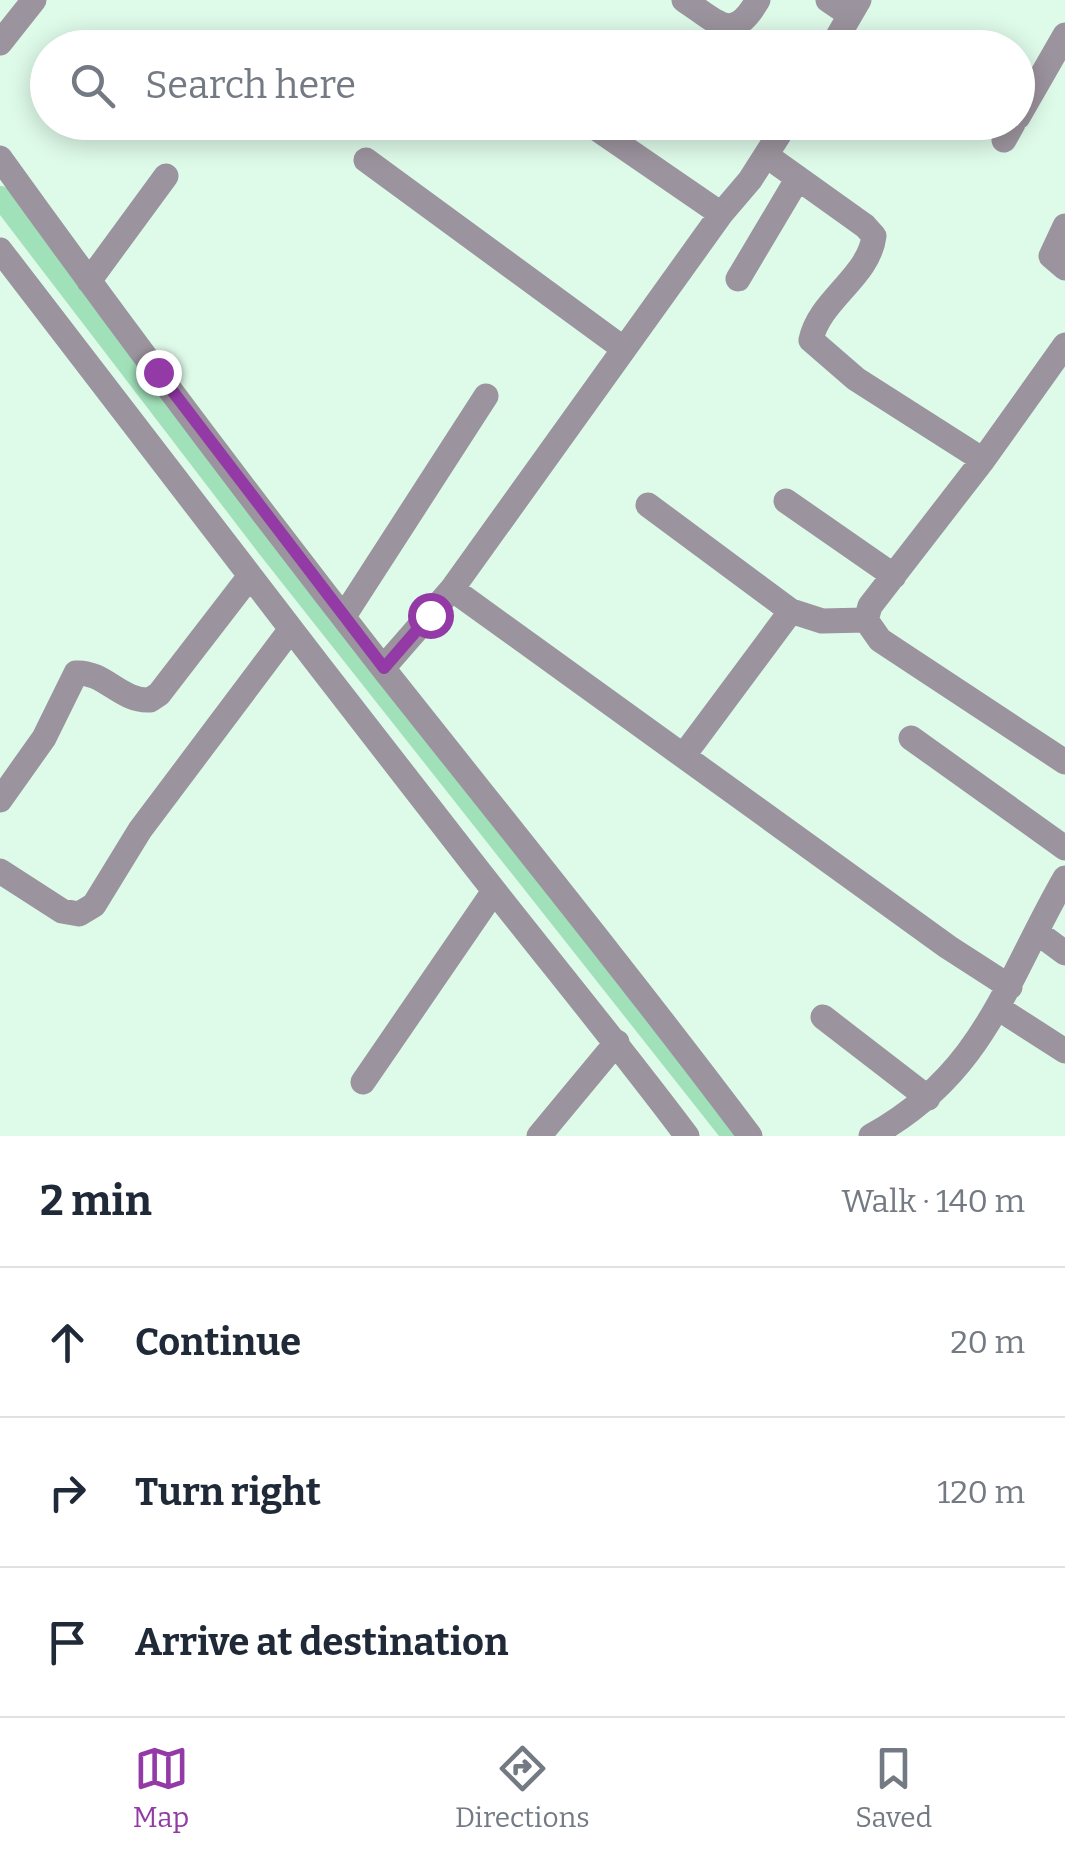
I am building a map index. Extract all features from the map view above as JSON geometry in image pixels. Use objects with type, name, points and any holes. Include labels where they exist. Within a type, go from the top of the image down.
[{"type":"street","points":[[0,43],[34,0]]},
{"type":"street","points":[[684,0],[720,24],[733,26],[746,21],[758,0]]},
{"type":"street","points":[[828,0],[854,8],[841,30]]},
{"type":"street","points":[[1035,87],[1065,35]]},
{"type":"street","points":[[613,140],[721,214]]},
{"type":"street","points":[[384,668],[452,589],[776,140]]},
{"type":"street","points":[[767,156],[874,236],[868,256],[820,318],[811,340],[856,380],[983,460]]},
{"type":"street","points":[[0,158],[344,616],[598,935],[750,1136]]},
{"type":"street","points":[[366,160],[624,349]]},
{"type":"street","points":[[89,281],[166,176]]},
{"type":"street","points":[[738,279],[798,178]]},
{"type":"street","points":[[1065,226],[1051,256],[1065,268]]},
{"type":"street","points":[[0,250],[290,629],[688,1136]]},
{"type":"street","points":[[866,620],[870,606],[1064,349]]},
{"type":"street","points":[[344,616],[486,396]]},
{"type":"street","points":[[786,502],[894,576]]},
{"type":"street","points":[[648,505],[791,611],[822,621],[866,620]]},
{"type":"street","points":[[0,800],[44,738],[76,672],[88,672],[131,698],[150,700],[250,576]]},
{"type":"street","points":[[452,589],[948,947],[1065,1051]]},
{"type":"street","points":[[684,755],[791,611]]},
{"type":"street","points":[[866,620],[880,640],[1065,762]]},
{"type":"street","points":[[1,873],[62,912],[79,914],[94,905],[140,830],[290,629]]},
{"type":"street","points":[[912,738],[1065,848]]},
{"type":"street","points":[[871,1136],[928,1098],[974,1048],[1065,878]]},
{"type":"street","points":[[363,1082],[494,891]]},
{"type":"street","points":[[1038,933],[1065,953]]},
{"type":"street","points":[[823,1017],[928,1098]]},
{"type":"street","points":[[539,1136],[618,1042]]},
{"type":"waterway","points":[[0,197],[267,546],[733,1136]]},
{"type":"route","points":[[158,372],[384,668],[430,615]]}]
